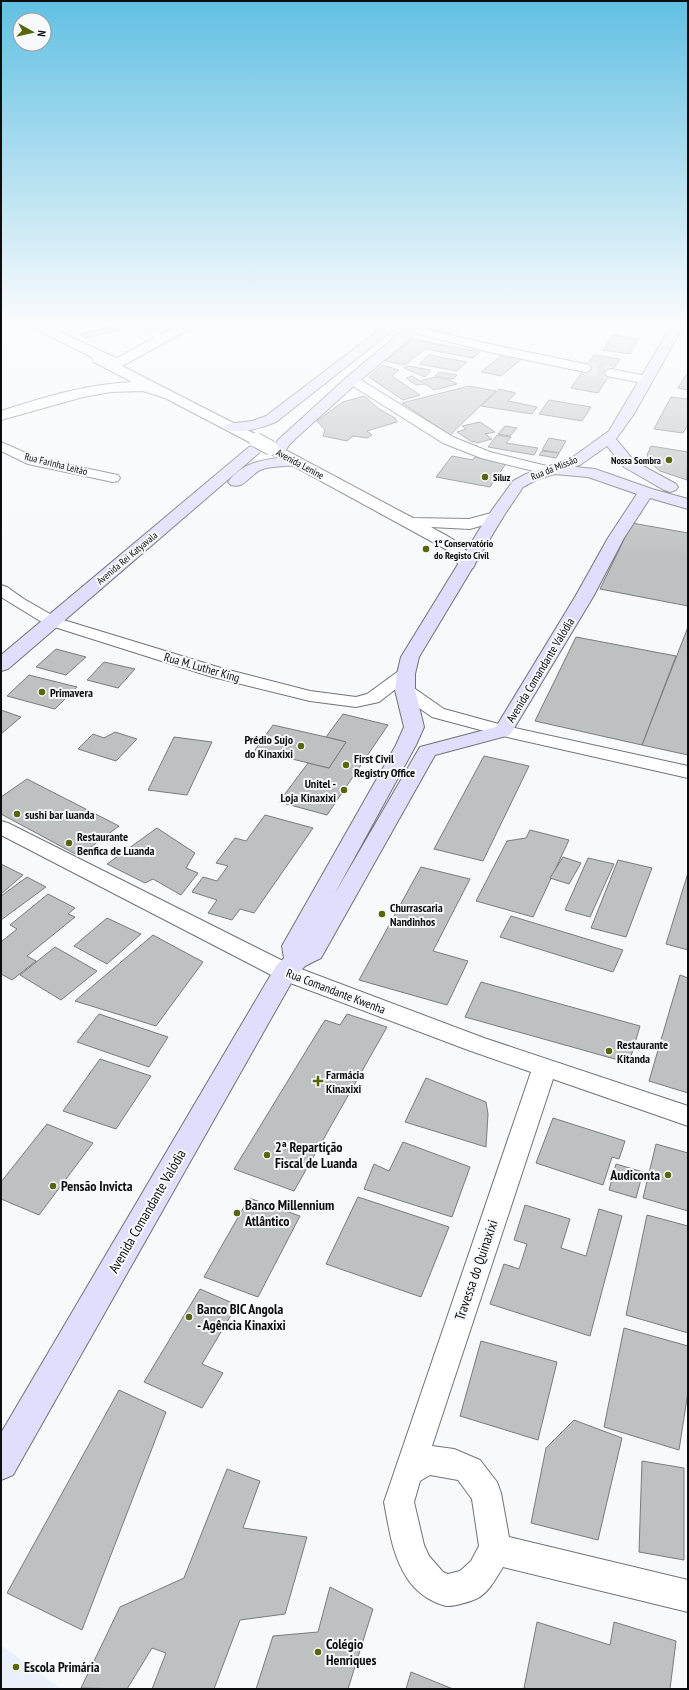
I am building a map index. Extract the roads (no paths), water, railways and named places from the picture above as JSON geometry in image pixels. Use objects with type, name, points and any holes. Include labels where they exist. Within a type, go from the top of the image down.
[{"type":"main road","points":[[231,427],[254,425],[271,420],[294,402]]},
{"type":"main road","points":[[266,445],[317,402]]},
{"type":"main road","points":[[266,445],[284,443],[328,402]]},
{"type":"main road","name":"Rua da Missão","points":[[509,495],[518,484],[524,480],[575,462],[612,438],[634,402]]},
{"type":"main road","points":[[231,427],[240,438],[240,446],[140,531],[134,541],[131,555],[146,551],[159,543],[253,468],[271,463],[296,461]]},
{"type":"main road","points":[[612,438],[611,456],[617,468],[644,490]]},
{"type":"main road","points":[[612,438],[629,464],[670,487],[688,493]]},
{"type":"main road","name":"Avenida Rei Katyavala","points":[[1,665],[51,621],[266,445]]},
{"type":"main road","points":[[550,471],[573,470],[590,472],[688,504]]},
{"type":"main road","name":"Avenida Comandante Valódia","points":[[291,966],[313,952],[427,752],[503,732],[584,597],[644,490]]},
{"type":"main road","name":"Avenida Comandante Valódia","points":[[1,1464],[291,966],[294,946],[406,745],[414,726],[405,682],[410,657],[509,495]]},
{"type":"street","points":[[1,416],[46,402]]},
{"type":"street","name":"Avenida Lenine","points":[[183,402],[455,547],[467,564]]},
{"type":"street","points":[[387,402],[448,440],[462,447],[480,454],[550,471]]},
{"type":"street","name":"Rua Farinha Leitào","points":[[1,446],[33,461],[113,478]]},
{"type":"street","name":"Avenida Lenine","points":[[410,522],[470,524],[495,517]]},
{"type":"street","name":"Rua M. Luther King","points":[[1,590],[18,602],[51,621],[216,672],[310,696],[356,702],[373,698],[405,682]]},
{"type":"street","points":[[405,682],[438,713],[503,732],[688,772]]},
{"type":"street","name":"Rua Comandante Kwenha","points":[[1,827],[94,876],[291,966],[476,1044],[688,1116]]},
{"type":"street","name":"Travessa do Quinaxixi","points":[[408,1472],[545,1067]]},
{"type":"street","points":[[426,1460],[454,1464],[469,1470],[486,1493],[490,1510],[495,1549],[482,1572],[468,1586],[447,1590],[432,1583],[418,1567],[409,1549],[398,1502],[408,1472],[426,1460]]},
{"type":"street","points":[[495,1549],[688,1596]]},
{"type":"place","name":"Nossa Sombra","points":[[669,460]]},
{"type":"place","name":"Siluz","points":[[485,477]]},
{"type":"place","name":"1º Conservatório do Registo Civil","points":[[426,549]]},
{"type":"place","name":"Primavera","points":[[42,692]]},
{"type":"place","name":"Prédio Sujo do Kinaxixi","points":[[301,746]]},
{"type":"place","name":"First Civil Registry Office","points":[[346,765]]},
{"type":"place","name":"Unitel - Loja Kinaxixi","points":[[344,790]]},
{"type":"place","name":"sushi bar luanda","points":[[17,814]]},
{"type":"place","name":"Restaurante Benfica de Luanda","points":[[69,843]]},
{"type":"place","name":"Churrascaria Nandinhos","points":[[382,914]]},
{"type":"place","name":"Restaurante Kitanda","points":[[609,1051]]},
{"type":"place","name":"Farmácia Kinaxixi","points":[[318,1081]]},
{"type":"place","name":"2ª Repartição Fiscal de Luanda","points":[[267,1155]]},
{"type":"place","name":"Audiconta","points":[[668,1175]]},
{"type":"place","name":"Pensão Invicta","points":[[53,1186]]},
{"type":"place","name":"Banco Millennium Atlântico","points":[[237,1213]]},
{"type":"place","name":"Banco BIC Angola - Agência Kinaxixi","points":[[189,1317]]},
{"type":"place","name":"Colégio Henriques","points":[[318,1652]]},
{"type":"place","name":"Escola Primária","points":[[16,1667]]}]
